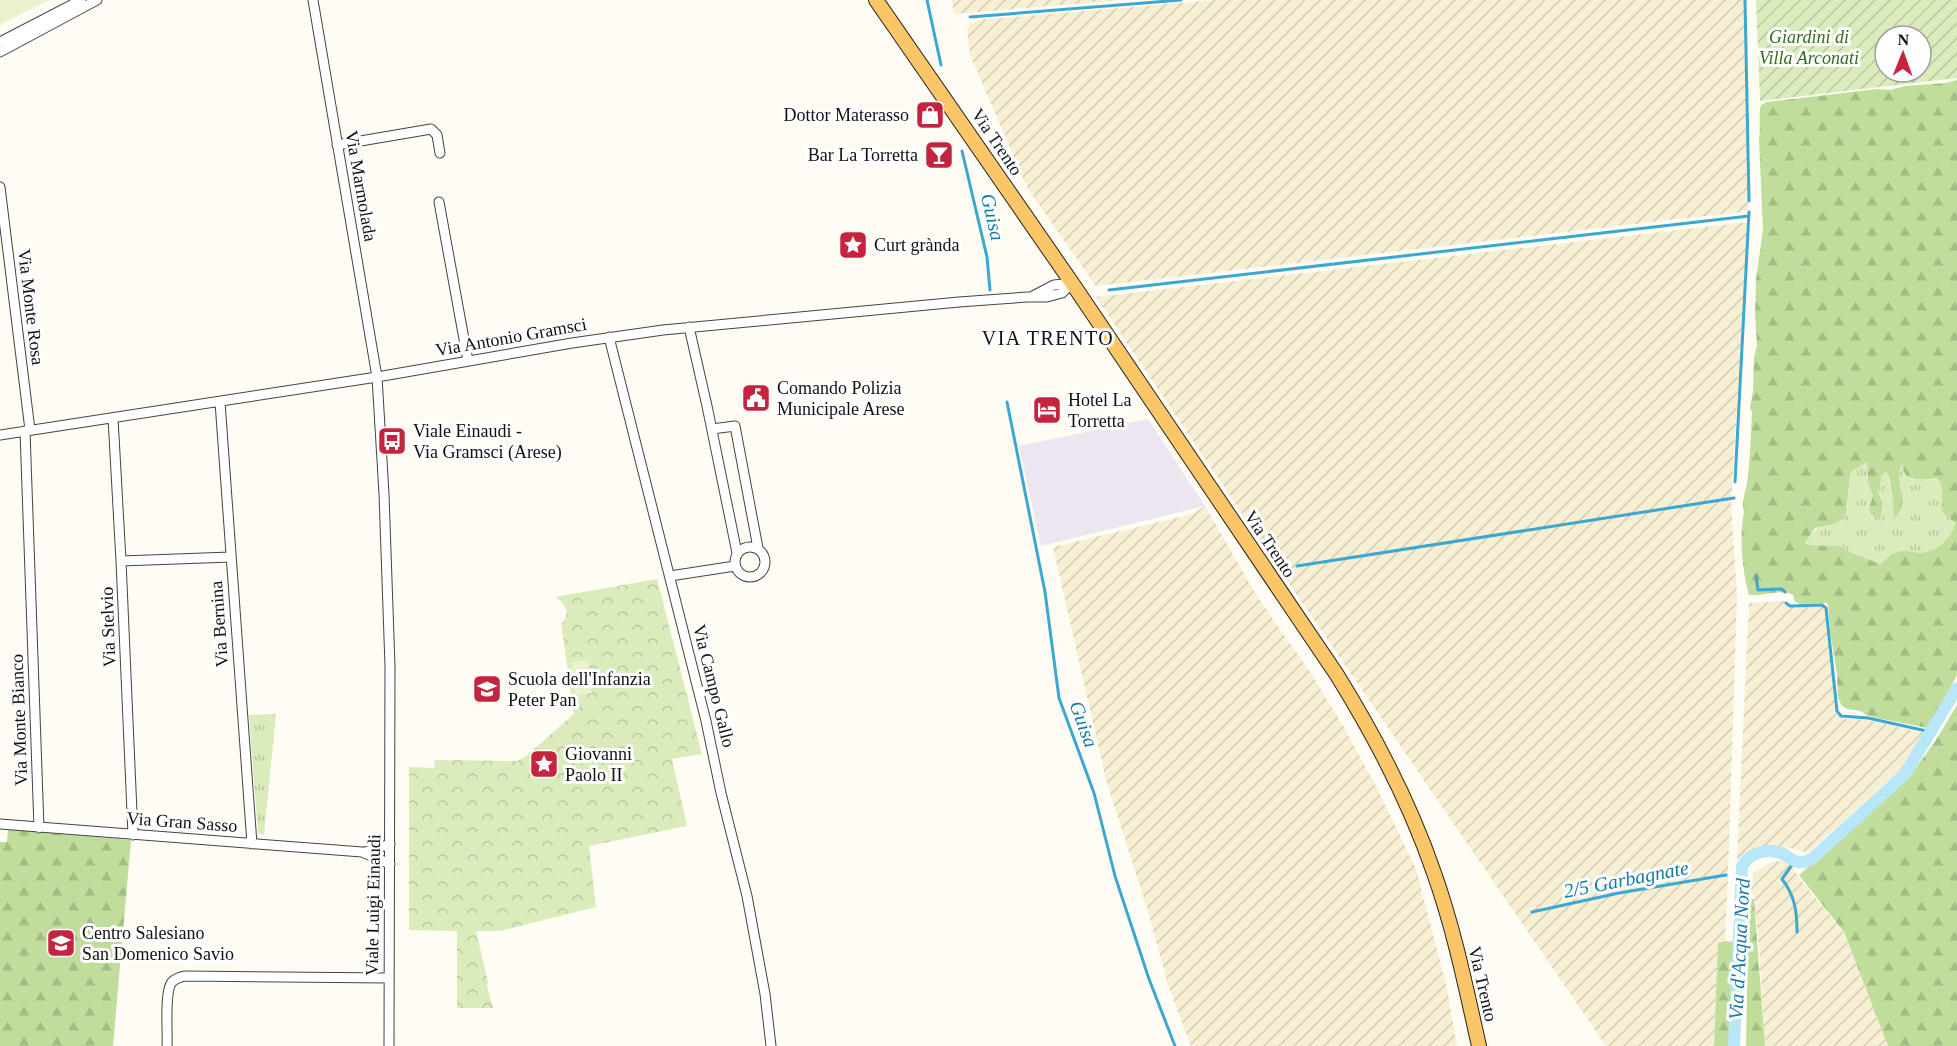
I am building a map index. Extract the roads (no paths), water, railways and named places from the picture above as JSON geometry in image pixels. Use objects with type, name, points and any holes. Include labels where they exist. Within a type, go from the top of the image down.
[{"type":"main road","name":"Via Trento","points":[[876,0],[1072,283],[1337,675],[1373,734],[1403,794],[1434,872],[1454,939],[1479,1046]]},
{"type":"street","points":[[0,42],[81,0]]},
{"type":"street","points":[[0,52],[97,0]]},
{"type":"street","name":"Via Marmolada","points":[[313,0],[377,377]]},
{"type":"street","points":[[337,145],[431,129],[437,135],[440,153]]},
{"type":"street","name":"Via Monte Rosa","points":[[0,188],[22,362],[28,430]]},
{"type":"street","points":[[439,202],[468,361]]},
{"type":"street","name":"Via Antonio Gramsci","points":[[0,435],[377,377],[609,338],[689,327],[838,312],[1031,297],[1054,285],[1072,283]]},
{"type":"street","points":[[689,327],[737,553],[735,566],[738,572],[751,577],[764,570],[766,560],[758,548],[744,547],[737,553]]},
{"type":"street","name":"Via Campo Gallo","points":[[609,338],[670,576],[747,896],[765,994],[771,1046]]},
{"type":"street","name":"Viale Luigi Einaudi","points":[[377,377],[389,624],[388,1046]]},
{"type":"street","name":"Via Bernina","points":[[220,402],[252,844]]},
{"type":"street","name":"Via Stelvio","points":[[113,418],[133,835]]},
{"type":"street","points":[[712,429],[735,426],[758,548]]},
{"type":"street","name":"Via Monte Bianco","points":[[28,430],[39,828]]},
{"type":"street","points":[[121,561],[231,557]]},
{"type":"street","points":[[670,576],[735,566]]},
{"type":"street","name":"Via Gran Sasso","points":[[0,824],[362,852],[390,844]]},
{"type":"street","name":"Via Gran Sasso","points":[[362,852],[390,864]]},
{"type":"street","points":[[167,1046],[169,986],[174,980],[185,976],[389,978]]},
{"type":"waterway","name":"Guisa","points":[[927,0],[941,65]]},
{"type":"waterway","points":[[970,17],[1181,0]]},
{"type":"waterway","points":[[1745,0],[1749,201]]},
{"type":"waterway","name":"Guisa","points":[[962,151],[987,257],[990,290]]},
{"type":"waterway","points":[[1735,482],[1749,212]]},
{"type":"waterway","points":[[1109,290],[1749,216]]},
{"type":"waterway","name":"Guisa","points":[[1007,402],[1045,592],[1059,698],[1094,793],[1115,876],[1149,979],[1175,1046]]},
{"type":"waterway","points":[[1297,566],[1734,498]]},
{"type":"waterway","points":[[1756,576],[1758,590],[1782,589],[1785,592]]},
{"type":"waterway","points":[[1786,603],[1790,606],[1822,605],[1826,608],[1837,711],[1841,716],[1868,718],[1931,732]]},
{"type":"waterway","name":"Via d'Acqua Nord","points":[[1734,1046],[1742,867],[1745,862],[1753,855],[1770,851],[1781,853],[1798,862],[1813,858],[1905,774],[1957,688]]},
{"type":"waterway","points":[[1795,861],[1782,879],[1794,904],[1797,932]]},
{"type":"waterway","name":"2/5 Garbagnate","points":[[1738,874],[1742,875]]},
{"type":"waterway","name":"2/5 Garbagnate","points":[[1532,912],[1619,893],[1726,875]]},
{"type":"place","name":"Dottor Materasso","points":[[930,115]]},
{"type":"place","name":"Bar La Torretta","points":[[939,155]]},
{"type":"place","name":"Curt grànda","points":[[853,245]]},
{"type":"place","name":"Comando Polizia Municipale Arese","points":[[756,398]]},
{"type":"place","name":"Hotel La Torretta","points":[[1047,410]]},
{"type":"place","name":"Viale Einaudi - Via Gramsci (Arese)","points":[[392,441]]},
{"type":"place","name":"Scuola dell'Infanzia Peter Pan","points":[[487,689]]},
{"type":"place","name":"Giovanni Paolo II","points":[[544,764]]},
{"type":"place","name":"Centro Salesiano San Domenico Savio","points":[[61,943]]},
{"type":"district","name":"VIA TRENTO","points":[[1048,338]]},
{"type":"park label","name":"Giardini di Villa Arconati","points":[[1809,47]]}]
